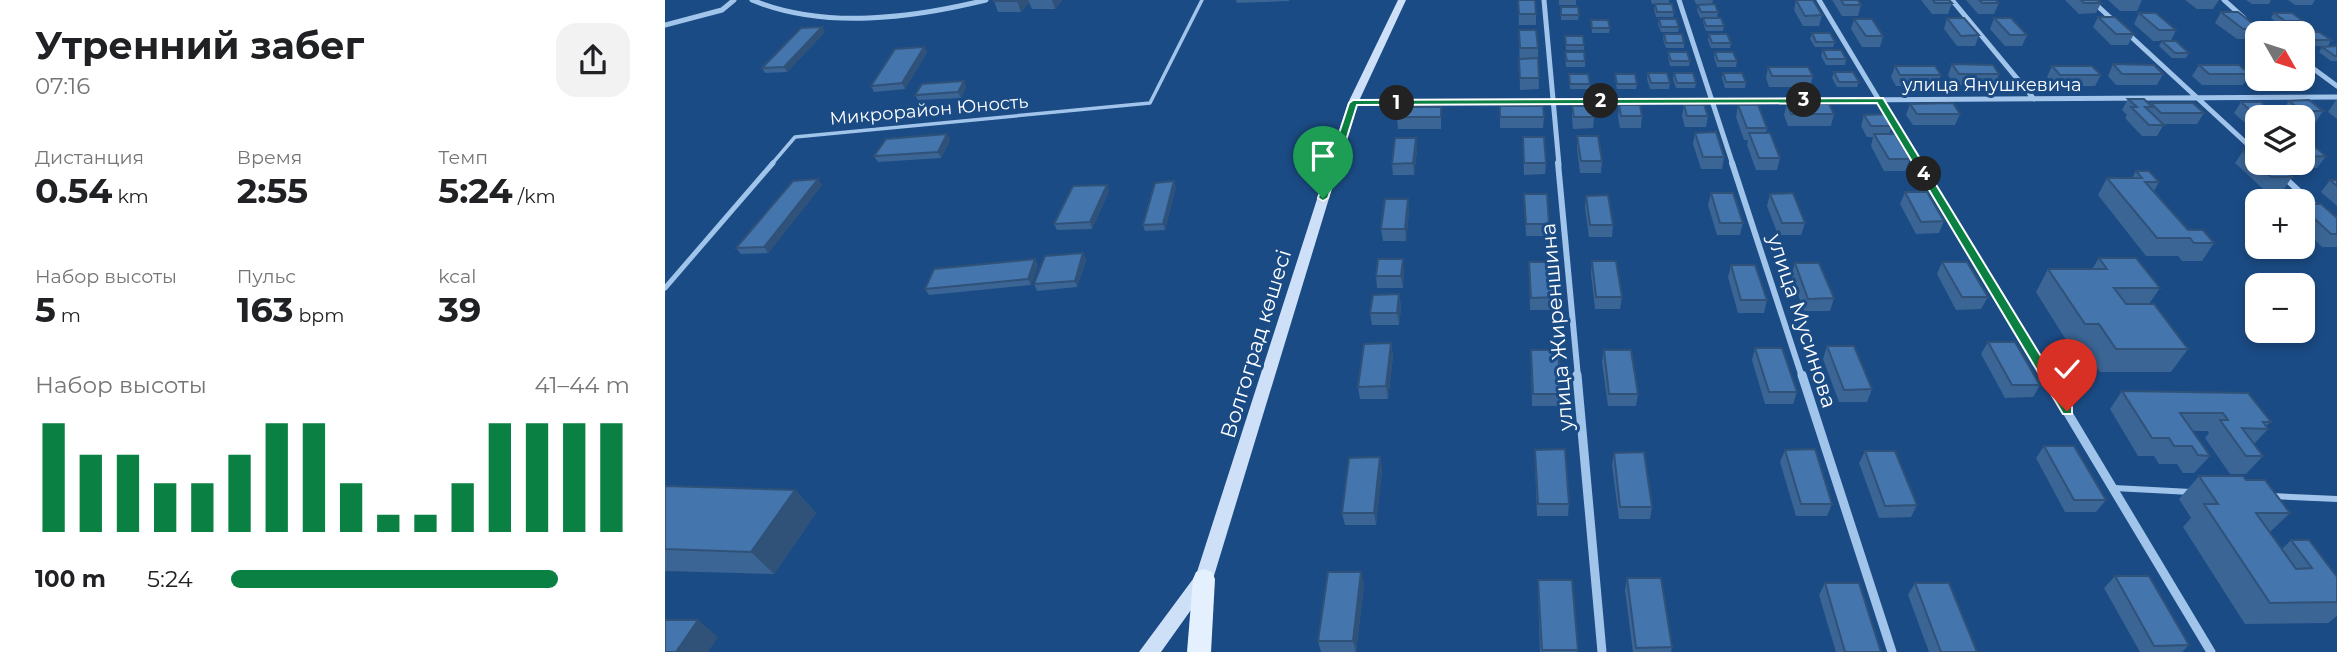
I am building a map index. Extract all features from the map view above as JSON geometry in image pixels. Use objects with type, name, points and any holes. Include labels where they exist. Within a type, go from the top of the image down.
[{"type":"main road","name":"Волгоград көшесі","points":[[1149,652],[1204,579],[1353,103],[1402,0]]},
{"type":"main road","points":[[1199,652],[1204,579]]},
{"type":"street","points":[[665,25],[722,10],[734,0]]},
{"type":"street","points":[[753,0],[769,7],[833,17],[869,19],[938,12],[986,0]]},
{"type":"street","name":"улица Жиреншина","points":[[1544,0],[1602,652]]},
{"type":"street","name":"улица Мусинова","points":[[1679,0],[1892,652]]},
{"type":"street","points":[[1819,0],[2211,652]]},
{"type":"street","points":[[1952,0],[2034,99]]},
{"type":"street","points":[[2091,0],[2245,142]]},
{"type":"street","points":[[2224,0],[2250,21]]},
{"type":"street","points":[[2315,70],[2337,86]]},
{"type":"street","name":"улица Янушкевича","points":[[1353,103],[2337,97]]},
{"type":"street","points":[[2281,175],[2327,218]]},
{"type":"lane","name":"Микрорайон Юность","points":[[665,288],[795,137],[1150,103],[1202,0]]},
{"type":"lane","points":[[2114,488],[2198,492]]},
{"type":"lane","points":[[2267,496],[2337,499]]},
{"type":"building","points":[[1518,0],[1535,0],[1536,14],[1519,14]]},
{"type":"building","points":[[1796,0],[1813,0],[1822,15],[1805,16]]},
{"type":"building","points":[[1841,0],[1858,0],[1861,5],[1844,5]]},
{"type":"building","points":[[1933,0],[1949,0],[1952,3],[1935,3]]},
{"type":"building","points":[[1979,0],[1996,0],[1999,3],[1982,3]]},
{"type":"building","points":[[2081,0],[2097,0],[2101,3],[2084,3]]},
{"type":"building","points":[[1655,4],[1672,4],[1674,12],[1657,12]]},
{"type":"building","points":[[1715,4],[1718,12],[1701,12],[1698,5]]},
{"type":"building","points":[[1561,7],[1578,7],[1579,15],[1561,15]]},
{"type":"building","points":[[2221,12],[2238,12],[2250,21],[2245,21],[2243,29]]},
{"type":"building","points":[[2139,13],[2156,13],[2176,30],[2159,30]]},
{"type":"building","points":[[2274,13],[2292,13],[2303,21],[2285,21]]},
{"type":"building","points":[[2098,17],[2115,17],[2134,34],[2116,34]]},
{"type":"building","points":[[1703,18],[1721,18],[1724,26],[1706,26]]},
{"type":"building","points":[[1947,18],[1964,18],[1979,35],[1961,36]]},
{"type":"building","points":[[1994,18],[2011,18],[2027,35],[2010,35]]},
{"type":"building","points":[[1659,19],[1676,19],[1679,27],[1661,27]]},
{"type":"building","points":[[1854,19],[1872,19],[1883,36],[1866,36]]},
{"type":"building","points":[[1591,20],[1608,20],[1610,28],[1592,28]]},
{"type":"building","points":[[822,27],[784,67],[762,68],[801,28]]},
{"type":"building","points":[[1519,30],[1536,30],[1538,48],[1520,48]]},
{"type":"building","points":[[2315,32],[2319,32],[2331,40],[2315,40]]},
{"type":"building","points":[[1812,33],[1830,33],[1835,42],[1816,42]]},
{"type":"building","points":[[1664,34],[1682,34],[1684,43],[1666,43]]},
{"type":"building","points":[[1709,34],[1727,34],[1731,43],[1712,43]]},
{"type":"building","points":[[1565,36],[1583,36],[1584,45],[1566,45]]},
{"type":"building","points":[[2162,41],[2176,41],[2189,53],[2175,53]]},
{"type":"building","points":[[2337,46],[2337,56],[2322,47]]},
{"type":"building","points":[[924,47],[902,83],[871,86],[895,49]]},
{"type":"building","points":[[1823,50],[1841,50],[1846,59],[1827,59]]},
{"type":"building","points":[[1565,52],[1584,52],[1585,61],[1567,61]]},
{"type":"building","points":[[1668,52],[1687,52],[1690,61],[1671,61]]},
{"type":"building","points":[[1715,52],[1733,52],[1737,61],[1718,61]]},
{"type":"building","points":[[1538,58],[1539,78],[1520,78],[1519,59]]},
{"type":"building","points":[[1952,64],[1993,65],[1999,74],[1959,74]]},
{"type":"building","points":[[2113,64],[2154,65],[2163,74],[2122,74]]},
{"type":"building","points":[[2199,65],[2239,65],[2245,70],[2245,74],[2209,74]]},
{"type":"building","points":[[1895,66],[1935,66],[1941,75],[1900,75]]},
{"type":"building","points":[[2052,66],[2092,66],[2101,75],[2060,75]]},
{"type":"building","points":[[1768,67],[1808,67],[1813,76],[1772,76]]},
{"type":"building","points":[[1834,72],[1853,72],[1859,82],[1839,82]]},
{"type":"building","points":[[1648,73],[1667,73],[1670,83],[1651,83]]},
{"type":"building","points":[[1674,73],[1693,73],[1696,83],[1677,83]]},
{"type":"building","points":[[1723,73],[1742,73],[1746,82],[1726,82]]},
{"type":"building","points":[[1569,74],[1588,74],[1590,84],[1570,84]]},
{"type":"building","points":[[1615,74],[1635,74],[1637,84],[1617,84]]},
{"type":"building","points":[[964,81],[958,92],[915,95],[922,84]]},
{"type":"building","points":[[2128,99],[2144,99],[2152,107],[2145,107],[2164,125],[2149,125],[2131,107],[2137,107]]},
{"type":"building","points":[[2309,100],[2323,111],[2315,111],[2315,105],[2294,105],[2289,101]]},
{"type":"building","points":[[2241,102],[2261,102],[2265,105],[2245,105]]},
{"type":"building","points":[[1953,103],[1960,114],[1917,114],[1910,104]]},
{"type":"building","points":[[2151,103],[2193,103],[2204,113],[2161,113]]},
{"type":"building","points":[[1787,104],[1829,104],[1834,114],[1791,114]]},
{"type":"building","points":[[1619,105],[1640,105],[1642,116],[1621,116]]},
{"type":"building","points":[[1684,105],[1704,105],[1708,116],[1687,116]]},
{"type":"building","points":[[1738,105],[1758,105],[1767,128],[1747,128]]},
{"type":"building","points":[[1500,106],[1543,106],[1544,117],[1500,117]]},
{"type":"building","points":[[1572,106],[1593,106],[1594,117],[1574,117]]},
{"type":"building","points":[[1399,107],[1441,107],[1441,117],[1397,117]]},
{"type":"building","points":[[1885,114],[1892,126],[1871,126],[1864,115]]},
{"type":"building","points":[[1716,132],[1724,157],[1703,157],[1695,133]]},
{"type":"building","points":[[1749,133],[1770,133],[1780,158],[1759,158]]},
{"type":"building","points":[[947,134],[938,152],[874,156],[886,139]]},
{"type":"building","points":[[1874,134],[1895,134],[1910,159],[1889,159]]},
{"type":"building","points":[[1577,136],[1598,136],[1602,161],[1581,161]]},
{"type":"building","points":[[1523,137],[1544,137],[1546,163],[1524,163]]},
{"type":"building","points":[[1395,138],[1416,138],[1413,163],[1392,164]]},
{"type":"building","points":[[2315,147],[2326,156],[2315,157]]},
{"type":"building","points":[[2136,171],[2149,171],[2159,182],[2145,182],[2188,230],[2203,230],[2214,243],[2194,243],[2190,238],[2157,238],[2107,178],[2142,178]]},
{"type":"building","points":[[2269,175],[2292,177],[2271,177]]},
{"type":"building","points":[[818,179],[764,247],[736,248],[793,181]]},
{"type":"building","points":[[1174,181],[1163,224],[1143,225],[1155,183]]},
{"type":"building","points":[[1107,185],[1090,222],[1054,224],[1073,186]]},
{"type":"building","points":[[1905,192],[1927,192],[1944,221],[1921,222]]},
{"type":"building","points":[[1711,193],[1733,193],[1743,223],[1720,223]]},
{"type":"building","points":[[1793,193],[1805,223],[1782,223],[1770,194]]},
{"type":"building","points":[[1524,194],[1547,194],[1549,224],[1526,224]]},
{"type":"building","points":[[1608,195],[1613,225],[1590,225],[1586,196]]},
{"type":"building","points":[[1385,199],[1408,199],[1405,229],[1381,229]]},
{"type":"building","points":[[2315,204],[2321,204],[2337,218],[2337,234],[2331,234],[2315,219]]},
{"type":"building","points":[[1083,253],[1075,281],[1034,284],[1045,256]]},
{"type":"building","points":[[2099,258],[2136,258],[2160,288],[2114,288],[2126,304],[2154,304],[2188,349],[2116,349],[2099,324],[2085,324],[2048,269],[2107,269]]},
{"type":"building","points":[[1035,259],[1028,279],[925,289],[934,269]]},
{"type":"building","points":[[1378,259],[1403,259],[1401,276],[1376,276]]},
{"type":"building","points":[[1592,261],[1616,261],[1622,297],[1596,297]]},
{"type":"building","points":[[1529,262],[1553,262],[1556,297],[1531,298]]},
{"type":"building","points":[[1942,262],[1967,262],[1988,297],[1962,297]]},
{"type":"building","points":[[1795,263],[1819,263],[1834,298],[1808,299]]},
{"type":"building","points":[[1731,265],[1755,265],[1767,300],[1741,300]]},
{"type":"building","points":[[1399,294],[1397,313],[1370,313],[1373,295]]},
{"type":"building","points":[[1988,342],[2015,342],[2040,385],[2012,385]]},
{"type":"building","points":[[1391,343],[1386,386],[1358,387],[1364,344]]},
{"type":"building","points":[[1827,346],[1854,346],[1872,389],[1844,390]]},
{"type":"building","points":[[1755,348],[1782,348],[1797,392],[1769,392]]},
{"type":"building","points":[[1531,350],[1558,350],[1561,394],[1533,394]]},
{"type":"building","points":[[1604,350],[1631,350],[1638,394],[1609,394]]},
{"type":"building","points":[[2122,391],[2248,393],[2271,422],[2263,422],[2268,429],[2242,428],[2263,456],[2246,456],[2220,420],[2228,420],[2223,413],[2180,413],[2210,456],[2198,455],[2192,446],[2174,446],[2169,438],[2152,438]]},
{"type":"building","points":[[2044,446],[2074,446],[2106,500],[2074,500]]},
{"type":"building","points":[[1565,449],[1569,504],[1538,504],[1535,450]]},
{"type":"building","points":[[1815,449],[1832,504],[1801,504],[1785,450]]},
{"type":"building","points":[[1865,451],[1895,451],[1917,505],[1885,506]]},
{"type":"building","points":[[1644,452],[1652,507],[1620,507],[1614,453]]},
{"type":"building","points":[[1380,457],[1374,513],[1342,513],[1349,458]]},
{"type":"building","points":[[2199,476],[2243,476],[2246,480],[2265,480],[2290,513],[2256,513],[2296,569],[2312,568],[2291,540],[2309,540],[2337,577],[2337,602],[2270,603],[2204,504],[2218,504]]},
{"type":"building","points":[[665,486],[795,490],[751,552],[665,549]]},
{"type":"building","points":[[1328,572],[1361,572],[1353,641],[1318,641]]},
{"type":"building","points":[[2115,576],[2149,576],[2189,645],[2154,646]]},
{"type":"building","points":[[1627,578],[1661,578],[1672,647],[1636,648]]},
{"type":"building","points":[[1538,580],[1572,580],[1578,650],[1542,650]]},
{"type":"building","points":[[1825,583],[1859,583],[1881,652],[1845,652]]},
{"type":"building","points":[[1915,583],[1949,583],[1977,652],[1941,652]]},
{"type":"building","points":[[665,620],[698,620],[676,652],[665,652]]},
{"type":"route","points":[[1323,198],[1353,103],[1880,100],[2067,411]]}]
